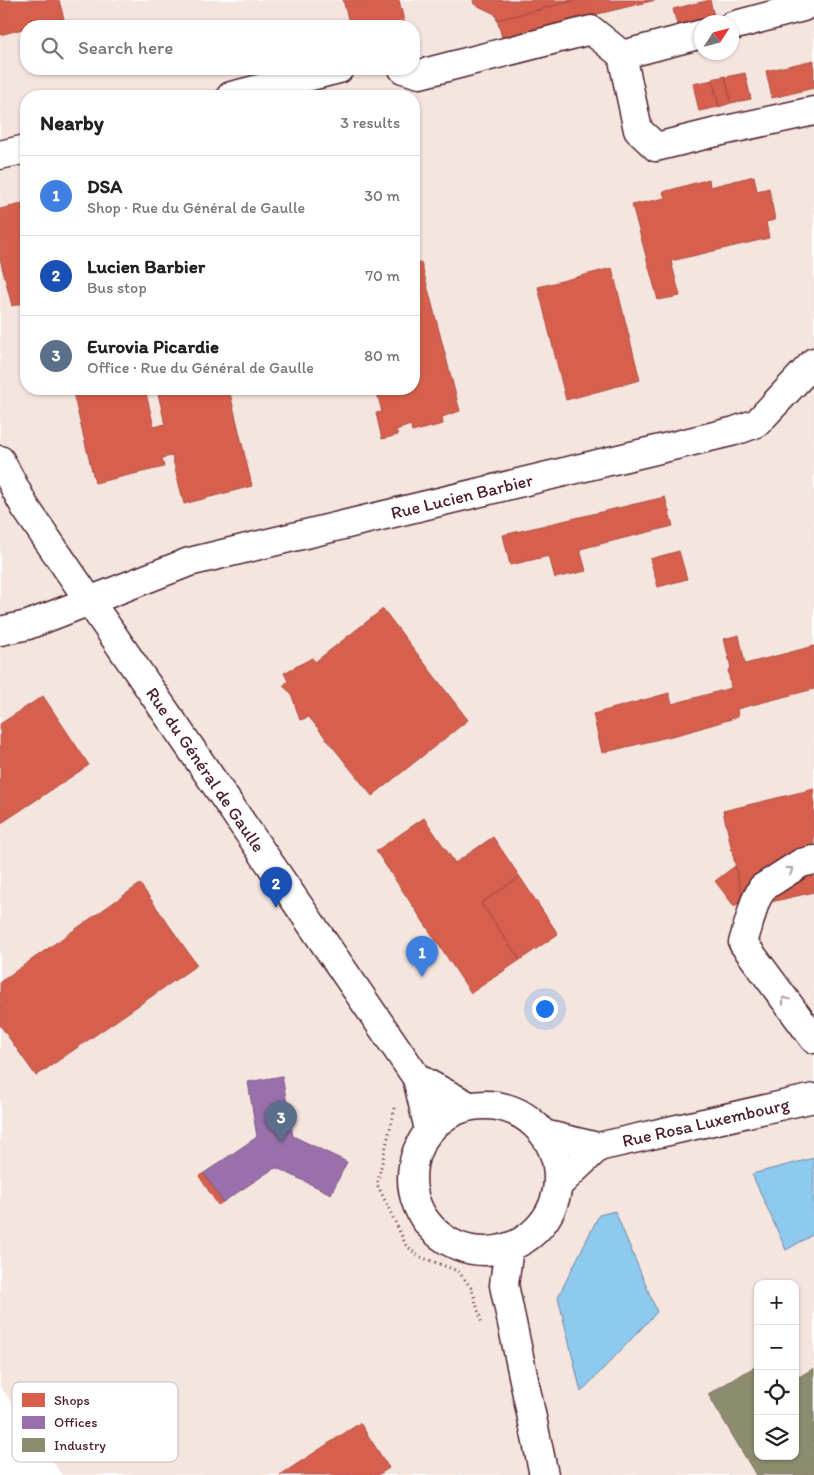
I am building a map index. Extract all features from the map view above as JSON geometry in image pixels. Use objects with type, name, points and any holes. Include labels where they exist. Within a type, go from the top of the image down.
[{"type":"street","points":[[739,24],[803,7],[810,0]]},
{"type":"street","points":[[420,74],[591,30],[622,55],[638,130],[656,147],[814,112]]},
{"type":"street","points":[[622,55],[694,36]]},
{"type":"street","points":[[255,90],[315,75]]},
{"type":"street","points":[[0,155],[20,150]]},
{"type":"street","name":"Rue Lucien Barbier","points":[[0,631],[28,625],[189,562],[735,431],[757,422],[814,362]]},
{"type":"street","name":"Rue du Général de Gaulle","points":[[0,460],[25,507],[417,1078],[429,1130]]},
{"type":"street","points":[[814,860],[801,863],[762,888],[755,902],[743,943],[814,1039]]},
{"type":"street","name":"Rue du Général de Gaulle","points":[[417,1078],[469,1106]]},
{"type":"street","name":"Rue Rosa Luxembourg","points":[[544,1134],[598,1147],[814,1098]]},
{"type":"street","points":[[469,1106],[502,1106],[525,1117],[544,1134],[556,1160],[558,1185],[547,1216],[530,1236],[497,1249],[456,1245],[435,1231],[418,1207],[412,1182],[416,1152],[429,1130],[446,1116],[469,1106]]},
{"type":"street","name":"Rue Rosa Luxembourg","points":[[558,1185],[598,1147]]},
{"type":"street","points":[[497,1249],[544,1475]]},
{"type":"path","points":[[393,1099],[395,1108],[377,1184],[406,1245],[418,1256],[458,1271],[472,1289],[483,1325]]},
{"type":"shaded area","points":[[0,0],[814,0],[814,1475],[62,1475],[53,1462],[178,1462],[178,1382],[12,1382],[12,1403],[0,1386]]},
{"type":"water","points":[[814,1158],[814,1234],[786,1250],[752,1174]]},
{"type":"water","points":[[615,1211],[657,1312],[581,1392],[558,1297],[599,1215]]},
{"type":"building: Shops","points":[[0,0],[59,0],[64,19],[20,20],[20,30],[0,35]]},
{"type":"building: Shops","points":[[343,0],[399,0],[404,20],[348,20]]},
{"type":"building: Shops","points":[[473,0],[577,0],[497,20],[495,14],[474,4]]},
{"type":"building: Shops","points":[[577,0],[656,0],[502,37],[497,20]]},
{"type":"building: Shops","points":[[710,0],[714,15],[694,15],[694,25],[678,29],[673,9]]},
{"type":"building: Shops","points":[[814,60],[814,88],[772,98],[766,71]]},
{"type":"building: Shops","points":[[745,73],[751,99],[731,103],[725,77]]},
{"type":"building: Shops","points":[[725,76],[731,103],[719,107],[712,79]]},
{"type":"building: Shops","points":[[713,80],[719,107],[699,111],[693,84]]},
{"type":"building: Shops","points":[[754,176],[757,191],[769,188],[775,220],[766,222],[769,238],[671,261],[680,296],[658,300],[632,205],[665,198],[663,192],[709,179],[710,187]]},
{"type":"building: Shops","points":[[20,204],[20,304],[12,306],[0,259],[0,209]]},
{"type":"building: Shops","points":[[420,262],[460,411],[442,417],[443,424],[412,432],[411,425],[396,430],[398,435],[382,439],[376,413],[382,412],[378,395],[420,395]]},
{"type":"building: Shops","points":[[612,268],[640,380],[566,400],[538,287]]},
{"type":"building: Shops","points":[[73,395],[146,395],[154,427],[165,424],[158,395],[230,395],[252,486],[184,504],[172,456],[162,458],[164,467],[95,483]]},
{"type":"building: Shops","points":[[665,497],[673,526],[580,549],[586,571],[555,578],[549,556],[510,565],[503,535]]},
{"type":"building: Shops","points":[[679,551],[687,579],[658,587],[650,559]]},
{"type":"building: Shops","points":[[383,609],[468,720],[372,796],[309,717],[300,720],[291,693],[283,686],[288,681],[284,673],[312,658],[315,662]]},
{"type":"building: Shops","points":[[739,635],[745,664],[814,646],[814,689],[737,709],[738,717],[684,733],[602,753],[593,714],[669,693],[672,704],[731,688],[728,670],[731,668],[724,639]]},
{"type":"building: Shops","points":[[43,696],[89,765],[0,824],[0,724]]},
{"type":"building: Shops","points":[[814,789],[814,892],[745,908],[723,811]]},
{"type":"building: Shops","points":[[424,818],[455,863],[493,837],[520,877],[481,903],[520,960],[471,993],[376,851]]},
{"type":"building: Shops","points":[[735,866],[743,901],[734,906],[715,881]]},
{"type":"building: Shops","points":[[520,877],[558,934],[520,960],[481,903]]},
{"type":"building: Shops","points":[[140,884],[197,965],[36,1076],[0,1025],[0,982]]},
{"type":"building: Shops","points":[[204,1173],[223,1202],[218,1205],[199,1176]]},
{"type":"building: Shops","points":[[360,1423],[389,1468],[378,1475],[280,1475]]},
{"type":"building: Offices","points":[[282,1076],[293,1136],[347,1162],[331,1194],[277,1168],[223,1202],[204,1173],[257,1137],[248,1082]]},
{"type":"building: Industry","points":[[754,1367],[754,1460],[799,1460],[799,1377],[814,1368],[814,1475],[756,1475],[708,1394]]},
{"type":"place","name":"Lucien Barbier","points":[[276,908]]},
{"type":"place","name":"DSA","points":[[422,977]]},
{"type":"place","name":"Eurovia Picardie","points":[[281,1142]]}]
